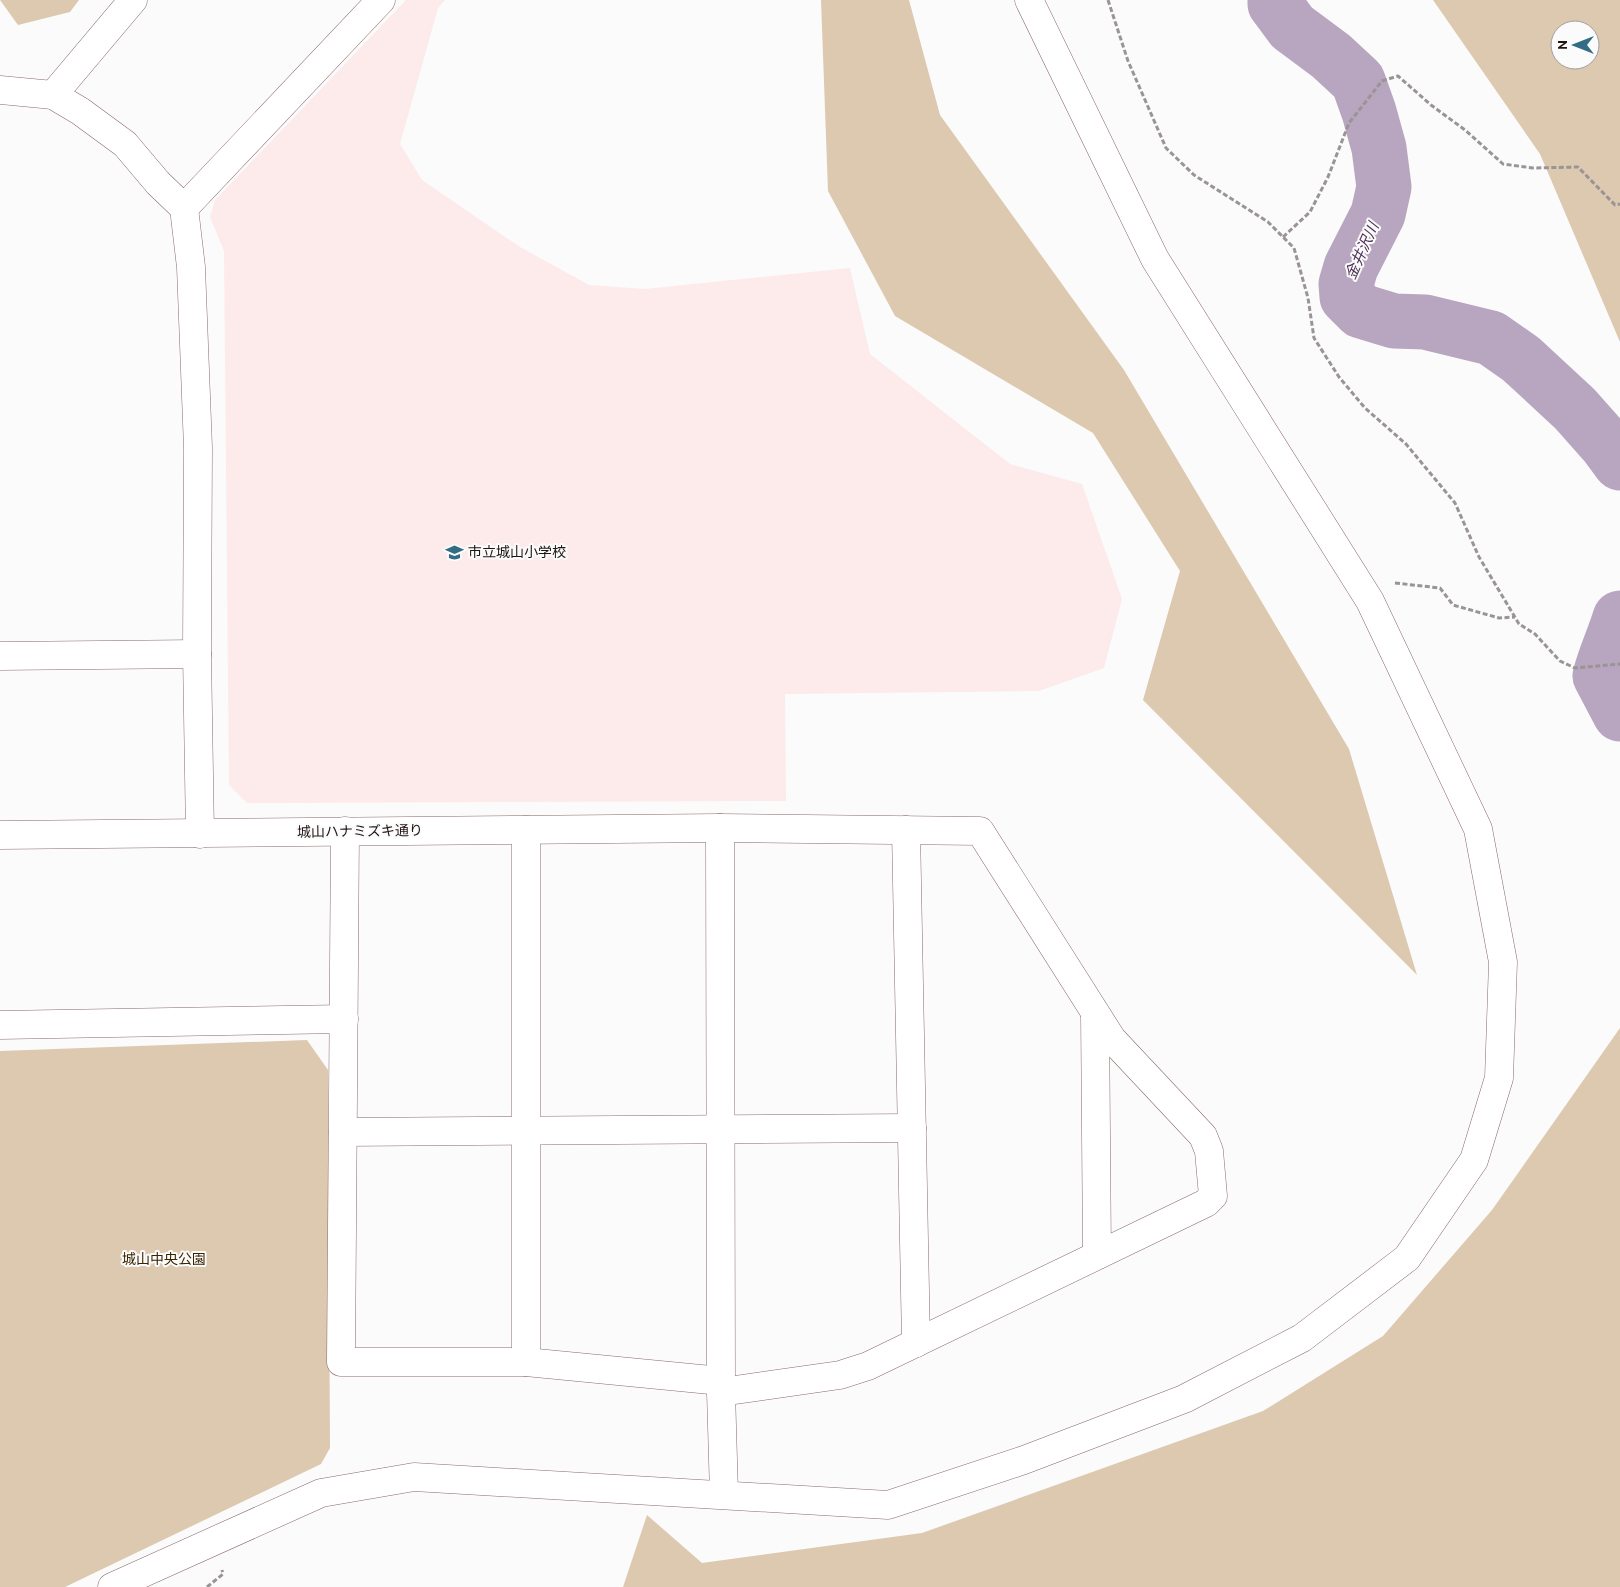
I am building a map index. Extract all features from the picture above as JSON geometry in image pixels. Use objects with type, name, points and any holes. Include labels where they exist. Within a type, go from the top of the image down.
[{"type":"street","points":[[53,95],[134,0]]},
{"type":"street","points":[[184,208],[381,0]]},
{"type":"street","points":[[112,1587],[321,1494],[414,1477],[888,1505],[1024,1460],[1184,1399],[1302,1338],[1407,1258],[1474,1160],[1499,1078],[1503,962],[1478,829],[1370,601],[1155,259],[1029,0]]},
{"type":"street","points":[[0,90],[53,95],[80,111],[125,144],[158,183],[184,208],[191,267],[198,448],[197,654],[200,834]]},
{"type":"street","points":[[0,656],[197,654]]},
{"type":"street","points":[[720,828],[721,1386],[724,1494]]},
{"type":"street","name":"城山ハナミズキ通り","points":[[0,835],[720,828],[980,831],[1095,1013]]},
{"type":"street","points":[[526,830],[526,1362]]},
{"type":"street","points":[[906,830],[916,1343]]},
{"type":"street","points":[[345,831],[341,1362],[526,1362],[721,1386],[840,1375],[868,1366],[1206,1203],[1213,1196],[1209,1151],[1203,1136],[1112,1039],[1095,1013]]},
{"type":"street","points":[[1095,1013],[1097,1255]]},
{"type":"street","points":[[0,1025],[344,1019]]},
{"type":"street","points":[[343,1132],[912,1128]]},
{"type":"path","points":[[1108,0],[1128,61],[1166,148],[1194,175],[1268,222],[1294,248],[1308,298],[1314,338],[1338,377],[1365,408],[1406,444],[1455,503],[1479,557],[1519,624],[1535,634],[1560,661],[1575,668],[1620,664]]},
{"type":"path","points":[[1282,237],[1310,212],[1328,177],[1349,123],[1382,82],[1398,76],[1465,130],[1503,164],[1533,168],[1578,167],[1615,205],[1620,204]]},
{"type":"path","points":[[1363,590],[1384,582],[1440,588],[1452,604],[1499,618],[1515,617]]},
{"type":"shaded area","points":[[406,0],[445,0],[438,8],[400,144],[422,180],[520,247],[589,285],[645,289],[850,268],[870,354],[1010,464],[1082,484],[1122,599],[1104,668],[1039,691],[785,694],[786,801],[247,803],[229,785],[224,251],[210,217],[215,200]]},
{"type":"green space","points":[[0,0],[79,0],[70,12],[18,25]]},
{"type":"green space","points":[[821,0],[909,0],[940,115],[1124,370],[1349,749],[1417,975],[1143,700],[1180,571],[1093,433],[895,316],[828,191]]},
{"type":"green space","points":[[1433,0],[1620,0],[1620,342],[1540,154]]},
{"type":"green space","points":[[1620,1028],[1620,1587],[623,1587],[647,1515],[702,1563],[922,1533],[1263,1411],[1383,1336],[1492,1210]]},
{"type":"green space","name":"城山中央公園","points":[[307,1040],[328,1070],[330,1448],[321,1464],[65,1587],[0,1587],[0,1051]]},
{"type":"waterway","name":"金井沢川","points":[[1275,0],[1275,4],[1292,27],[1331,56],[1358,81],[1379,148],[1384,187],[1378,214],[1351,267],[1346,284],[1347,297],[1361,311],[1394,321],[1425,322],[1491,338],[1521,359],[1575,409],[1620,463]]},
{"type":"waterway","name":"金井沢川","points":[[1620,618],[1600,676],[1620,714]]},
{"type":"place","name":"市立城山小学校","points":[[454,552]]}]
